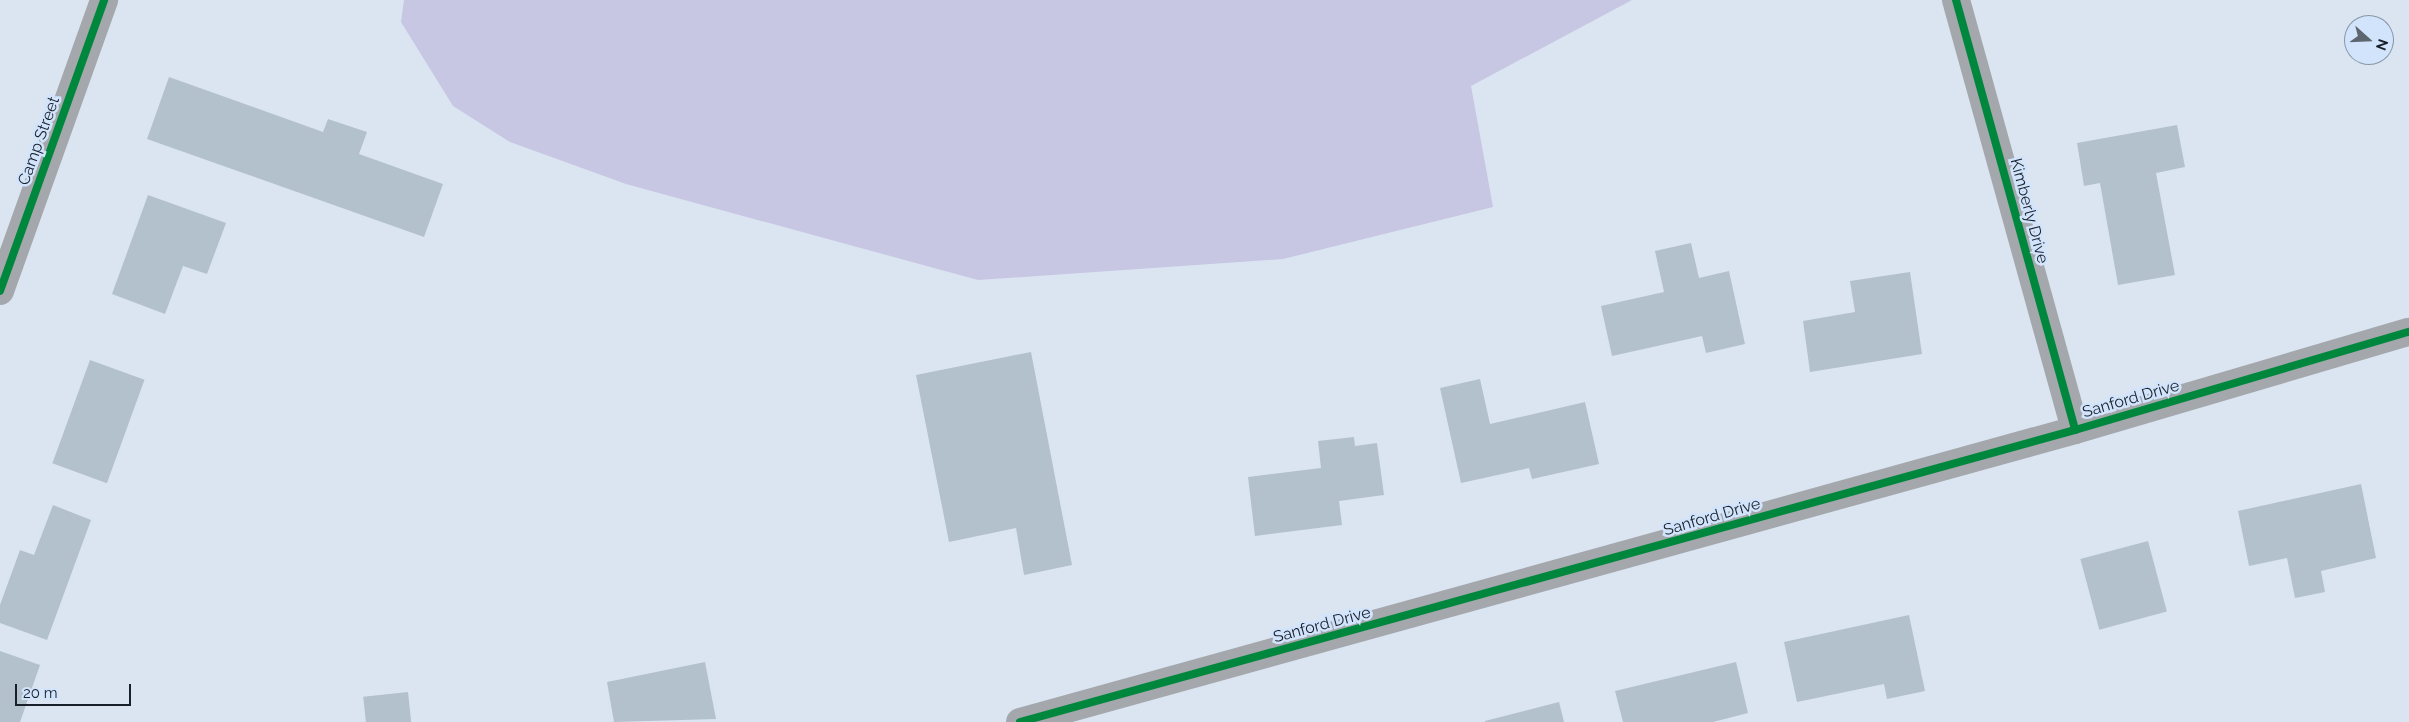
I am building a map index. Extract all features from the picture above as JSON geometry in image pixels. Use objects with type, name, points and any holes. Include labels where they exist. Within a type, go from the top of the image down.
[{"type":"street","name":"Camp Street","points":[[0,291],[104,0]]},
{"type":"street","name":"Kimberly Drive","points":[[1956,0],[2075,430]]},
{"type":"street","name":"Sanford Drive","points":[[1020,722],[2075,430],[2409,332]]},
{"type":"shaded area","points":[[404,0],[1632,0],[1471,86],[1493,207],[1283,259],[978,280],[626,184],[510,142],[453,106],[401,22]]},
{"type":"building","points":[[169,77],[323,132],[328,119],[367,132],[359,154],[443,184],[424,237],[147,139]]},
{"type":"building","points":[[2177,125],[2185,167],[2156,173],[2175,275],[2118,285],[2100,183],[2084,186],[2077,143]]},
{"type":"building","points":[[148,195],[226,223],[207,274],[183,266],[165,314],[112,294]]},
{"type":"building","points":[[1691,243],[1699,278],[1729,271],[1745,344],[1706,353],[1702,336],[1612,356],[1601,306],[1664,292],[1655,251]]},
{"type":"building","points":[[1910,272],[1922,354],[1810,372],[1803,321],[1855,312],[1850,281]]},
{"type":"building","points":[[1031,352],[1072,565],[1024,575],[1016,528],[949,542],[916,375]]},
{"type":"building","points":[[90,360],[145,380],[107,483],[52,463]]},
{"type":"building","points":[[1480,379],[1490,424],[1585,402],[1599,464],[1532,479],[1529,468],[1461,483],[1440,388]]},
{"type":"building","points":[[1354,437],[1355,446],[1377,443],[1384,495],[1339,501],[1342,525],[1255,536],[1248,477],[1321,468],[1318,441]]},
{"type":"building","points":[[2361,484],[2376,558],[2321,571],[2325,592],[2295,598],[2287,558],[2249,566],[2238,511]]},
{"type":"building","points":[[53,505],[91,520],[47,640],[0,623],[0,605],[20,550],[34,555]]},
{"type":"building","points":[[2148,541],[2167,612],[2099,630],[2080,559]]},
{"type":"building","points":[[1909,615],[1925,691],[1887,699],[1884,684],[1797,702],[1784,642]]},
{"type":"building","points":[[0,651],[40,665],[20,722],[0,722]]},
{"type":"building","points":[[705,662],[716,719],[614,722],[607,682]]},
{"type":"building","points":[[1736,662],[1748,713],[1713,722],[1623,722],[1615,691]]},
{"type":"building","points":[[408,692],[411,722],[366,722],[363,697]]},
{"type":"building","points":[[1559,702],[1564,722],[1485,722],[1485,721]]},
{"type":"cycle path","points":[[0,291],[104,0]]},
{"type":"cycle path","points":[[1956,0],[2075,430]]},
{"type":"cycle path","points":[[1020,722],[2075,430],[2409,332]]}]
